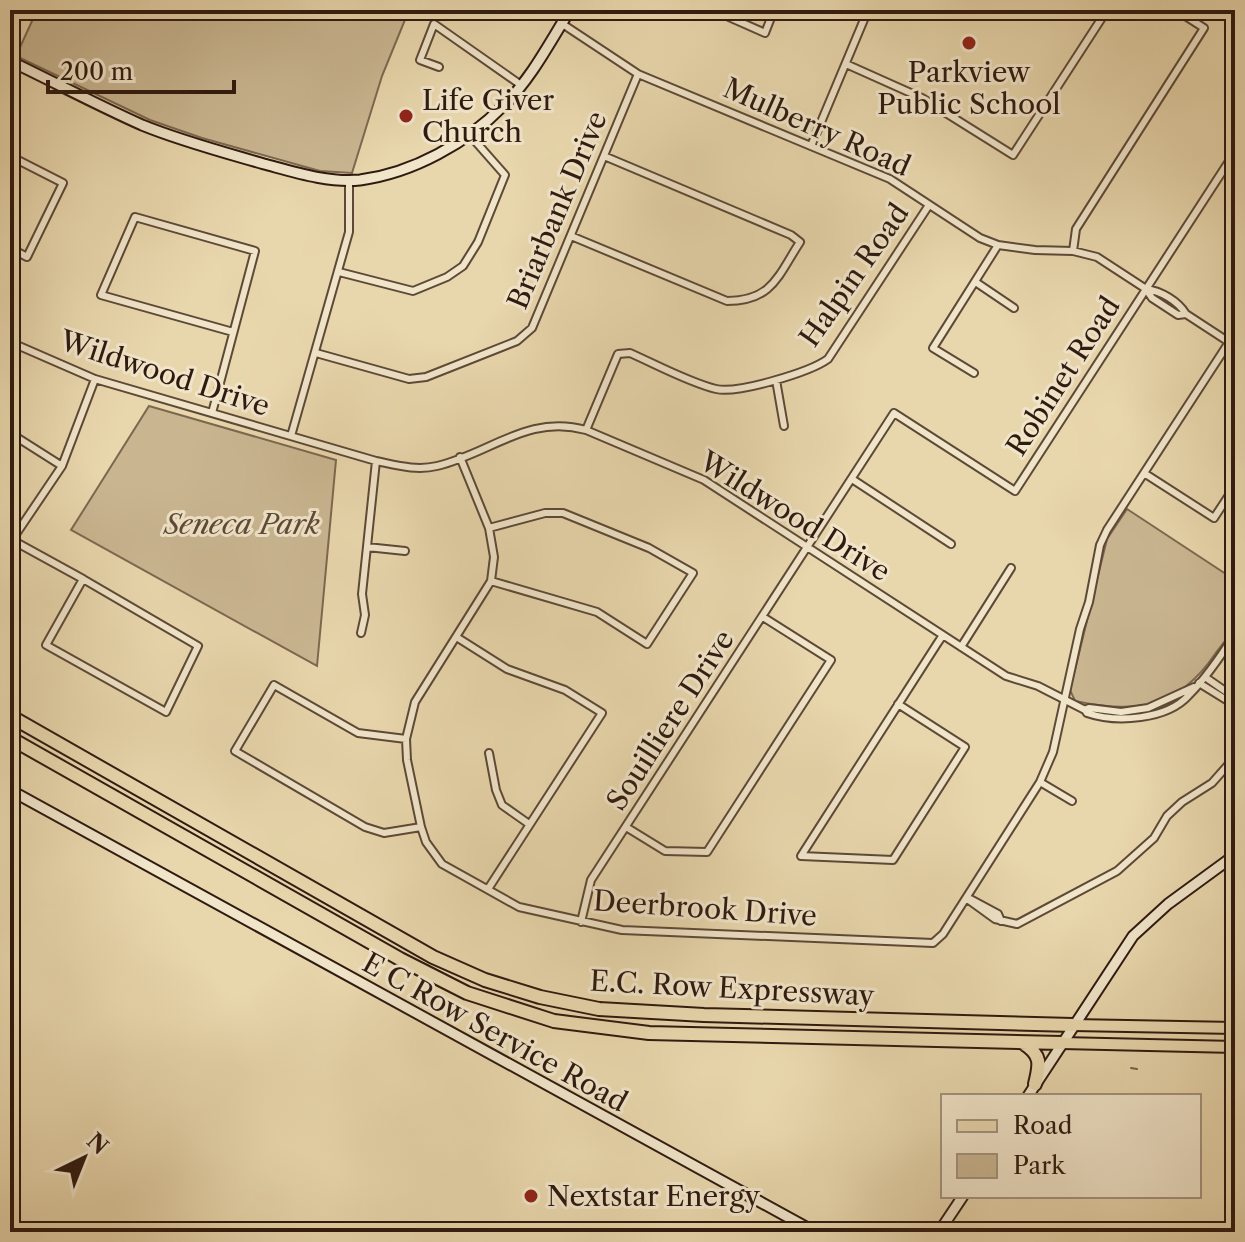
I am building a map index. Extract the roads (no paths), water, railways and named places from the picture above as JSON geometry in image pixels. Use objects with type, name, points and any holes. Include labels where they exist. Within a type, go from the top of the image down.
[{"type":"highway","name":"E.C. Row Expressway","points":[[10,716],[433,957],[485,980],[540,997],[599,1009],[704,1015],[1073,1025]]},
{"type":"highway","name":"E.C. Row Expressway","points":[[10,738],[400,959],[467,993],[554,1021],[649,1033],[1062,1043]]},
{"type":"highway","points":[[1020,1041],[1039,1056],[1035,1084]]},
{"type":"main road","name":"E.C. Row Expressway","points":[[1073,1025],[1235,1028]]},
{"type":"main road","name":"E.C. Row Expressway","points":[[1062,1043],[1235,1047]]},
{"type":"street","points":[[10,61],[142,125],[201,146],[312,176],[349,180],[406,169],[446,149],[468,133],[506,103],[521,85],[570,10]]},
{"type":"street","points":[[713,10],[765,33],[774,10]]},
{"type":"street","points":[[811,146],[868,10]]},
{"type":"street","points":[[846,64],[922,98],[1013,155],[1107,10]]},
{"type":"street","points":[[1073,251],[1076,229],[1204,28],[1176,10]]},
{"type":"street","name":"Mulberry Road","points":[[561,23],[638,74],[890,179],[980,238],[998,245],[1073,251],[1097,257],[1146,289],[1156,291],[1181,307],[1186,314],[1232,344]]},
{"type":"street","points":[[439,67],[420,60],[434,24],[521,85]]},
{"type":"street","name":"Briarbank Drive","points":[[316,353],[409,379],[426,377],[517,341],[532,328],[638,74]]},
{"type":"street","points":[[339,272],[413,291],[447,277],[463,266],[478,242],[505,175],[468,133]]},
{"type":"street","name":"Robinet Road","points":[[808,547],[894,413],[1015,491],[1235,152]]},
{"type":"street","points":[[10,156],[63,183],[27,257],[10,248]]},
{"type":"street","points":[[571,236],[727,301],[759,297],[770,289],[800,242],[791,235],[604,156]]},
{"type":"street","points":[[291,436],[349,232],[349,180]]},
{"type":"street","name":"Halpin Road","points":[[586,430],[618,354],[630,353],[717,390],[776,380],[815,369],[828,359],[929,205]]},
{"type":"street","points":[[212,413],[255,251],[135,217],[101,295],[233,332]]},
{"type":"street","points":[[974,373],[933,348],[977,283],[998,245]]},
{"type":"street","points":[[977,283],[1014,308]]},
{"type":"street","points":[[1235,333],[1232,344],[1107,530],[1100,545],[1053,752],[1040,782],[966,898],[998,914],[1001,921],[1017,924],[1117,871],[1154,838],[1174,809],[1212,783],[1235,757]]},
{"type":"street","name":"Wildwood Drive","points":[[10,342],[95,379],[376,461],[410,468],[437,466],[545,425],[566,424],[704,480],[1006,676],[1038,686],[1085,710],[1121,712],[1148,708],[1200,682]]},
{"type":"street","points":[[83,579],[46,645],[166,712],[198,646],[83,579],[11,541],[62,466],[95,379]]},
{"type":"street","points":[[776,380],[784,426]]},
{"type":"street","points":[[10,433],[62,466]]},
{"type":"street","name":"Deerbrook Drive","points":[[460,457],[489,528],[494,557],[491,581],[415,702],[406,739],[407,760],[421,827],[426,842],[442,864],[519,907],[622,930],[933,943],[943,934],[966,898]]},
{"type":"street","points":[[361,633],[365,615],[362,594],[376,461]]},
{"type":"street","points":[[1144,473],[1214,518],[1235,486]]},
{"type":"street","points":[[852,479],[951,544]]},
{"type":"street","points":[[489,528],[545,513],[563,513],[649,548],[693,573],[647,644],[597,612],[491,581]]},
{"type":"street","points":[[367,547],[405,551]]},
{"type":"street","name":"Souilliere Drive","points":[[581,922],[591,880],[808,547]]},
{"type":"street","points":[[961,647],[1011,568]]},
{"type":"street","points":[[626,827],[665,851],[707,852],[831,660],[763,617]]},
{"type":"street","points":[[1235,634],[1200,682],[1231,695],[1235,701]]},
{"type":"street","points":[[898,704],[965,747],[893,860],[801,856],[898,704],[943,635]]},
{"type":"street","points":[[458,638],[507,669],[565,690],[602,713],[488,889]]},
{"type":"street","points":[[406,739],[358,733],[274,685],[235,751],[365,827],[384,833],[421,827]]},
{"type":"street","points":[[489,753],[502,805],[529,824]]},
{"type":"street","points":[[1040,782],[1072,801]]},
{"type":"street","name":"E C Row Service Road","points":[[10,790],[815,1232]]},
{"type":"street","points":[[1029,1094],[1100,982],[1139,928],[1235,855]]},
{"type":"street","points":[[939,1232],[962,1198]]},
{"type":"waterway","points":[[1131,1068],[1137,1069]]},
{"type":"place","name":"Parkview Public School","points":[[969,43]]},
{"type":"place","name":"Life Giver Church","points":[[406,116]]},
{"type":"place","name":"Nextstar Energy","points":[[531,1196]]},
{"type":"park label","name":"Seneca Park","points":[[242,524]]}]
